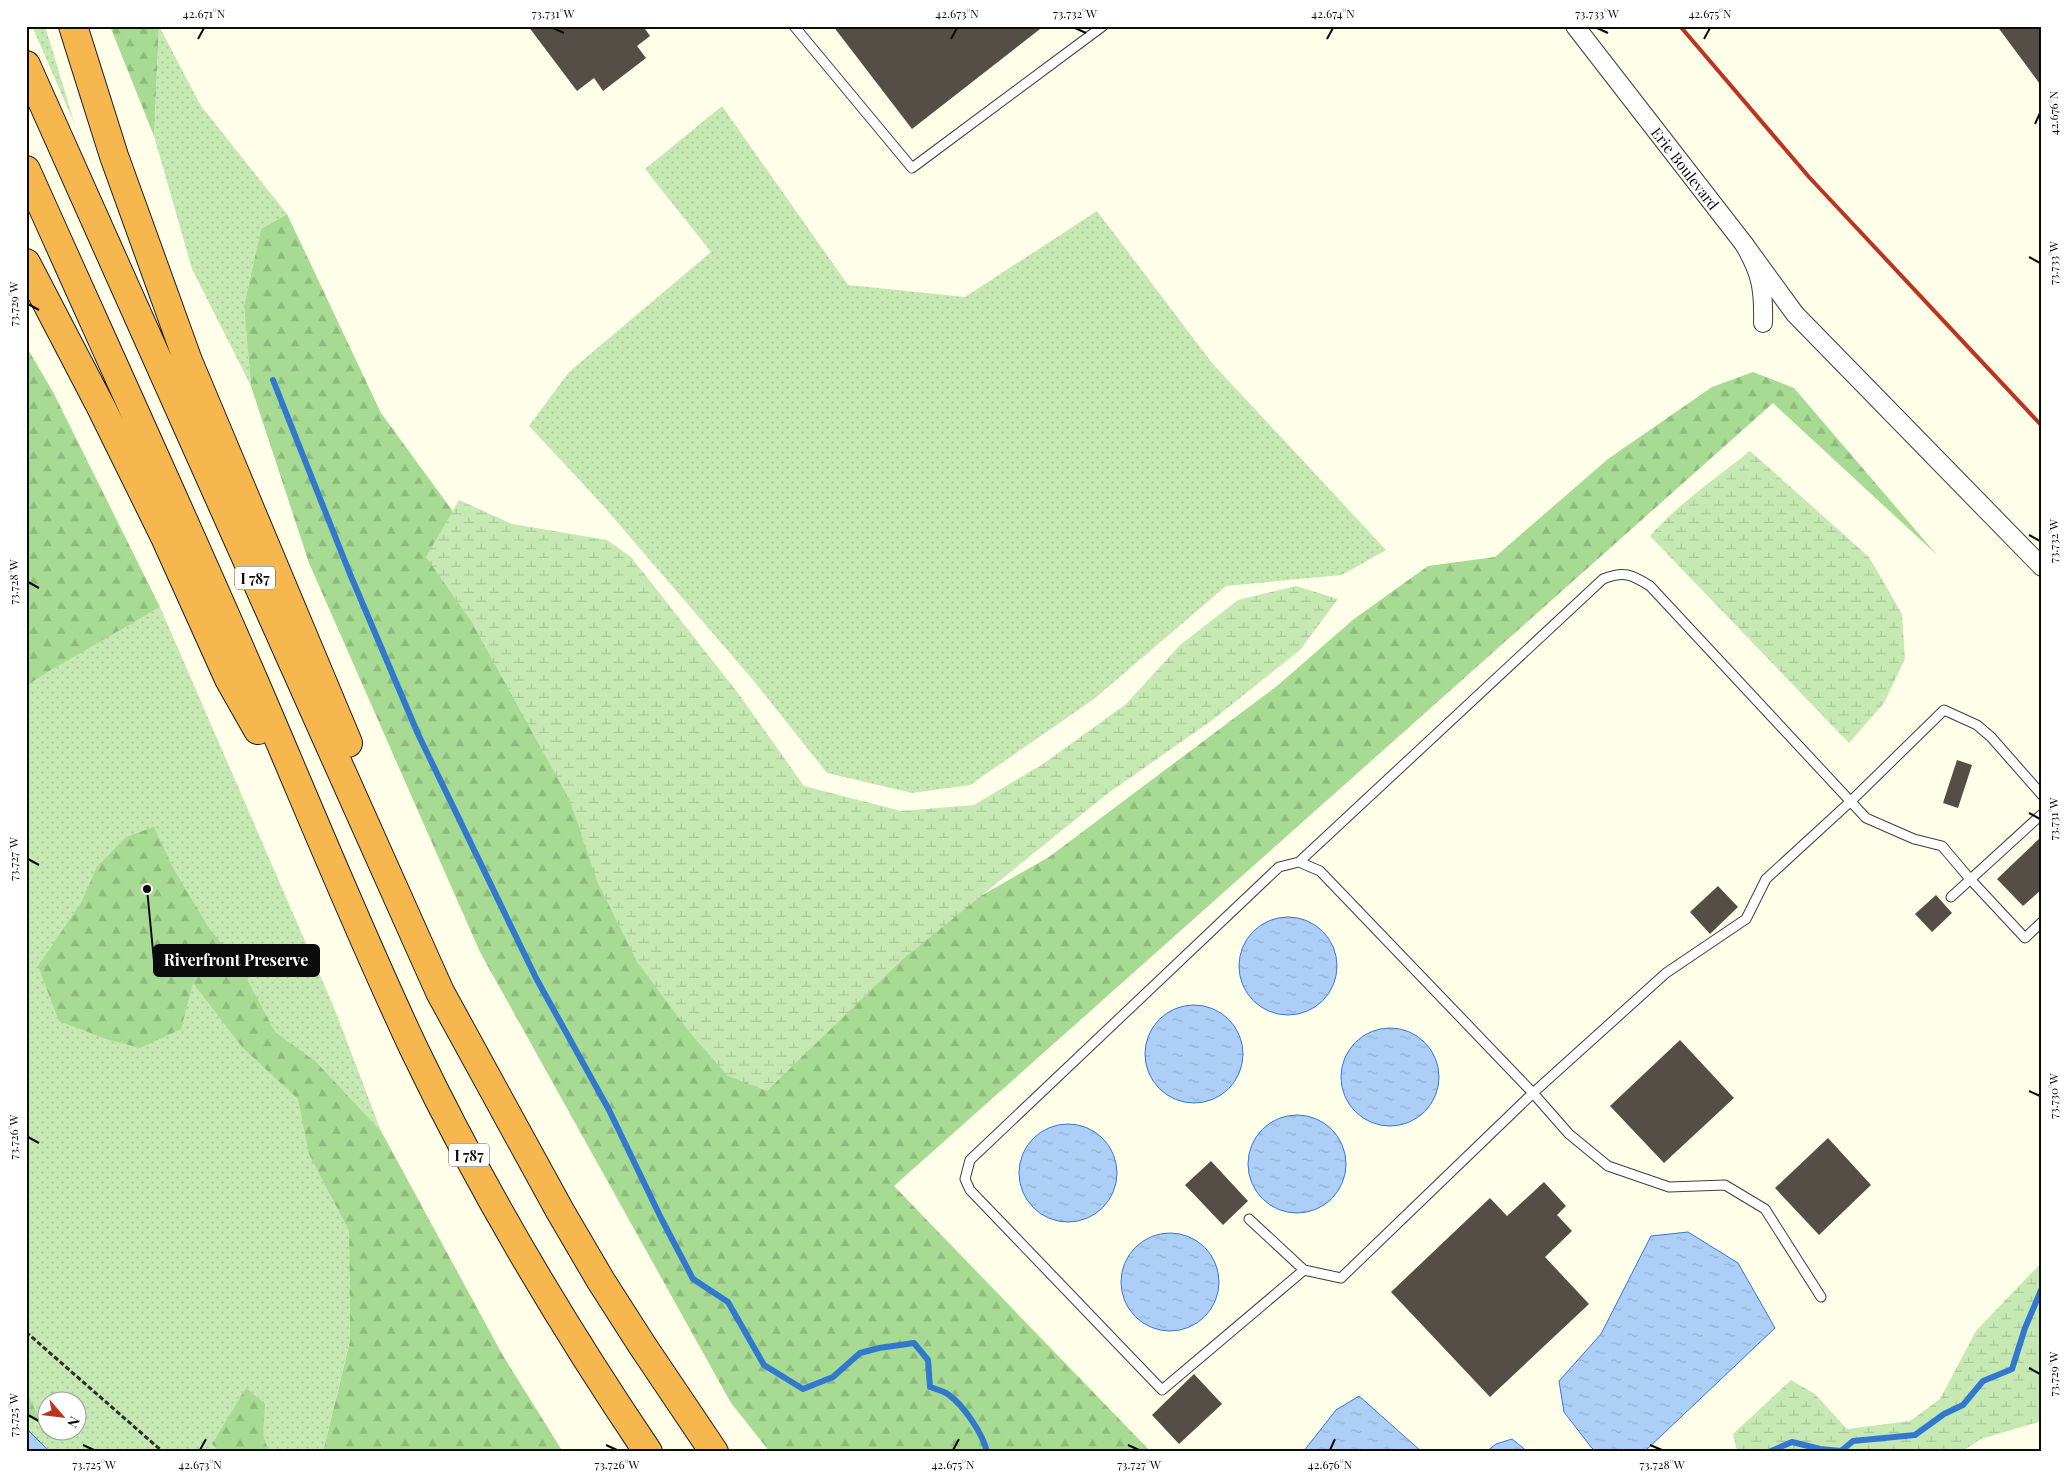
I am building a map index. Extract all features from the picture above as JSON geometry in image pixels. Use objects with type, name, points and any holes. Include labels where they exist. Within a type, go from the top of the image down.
[{"type":"highway","points":[[73,26],[114,156],[188,361],[357,764],[452,978],[493,1087]]},
{"type":"highway","name":"I 787","points":[[26,65],[440,992],[560,1211],[601,1281],[663,1378],[714,1452]]},
{"type":"highway","name":"I 787","points":[[26,170],[254,682],[320,840],[382,980],[453,1126],[550,1300],[648,1452]]},
{"type":"highway","points":[[26,263],[106,415],[165,537],[229,679],[320,840]]},
{"type":"street","name":"Erie Boulevard","points":[[1576,26],[1744,244],[1755,263],[1761,280],[1764,301],[1763,323]]},
{"type":"street","points":[[1744,244],[1796,314],[2040,565]]},
{"type":"lane","points":[[794,26],[912,168],[1103,26]]},
{"type":"lane","points":[[1304,1270],[1162,1390],[970,1190],[965,1179],[970,1160],[1279,867],[1298,862],[1603,579],[1618,574],[1635,577],[1650,586],[1866,818],[1914,839],[1942,846],[2025,938],[2042,922]]},
{"type":"lane","points":[[1249,1219],[1304,1270],[1342,1278],[1534,1093],[1666,973],[1746,919],[1766,879],[1944,710],[1977,725],[1991,737],[2042,795]]},
{"type":"lane","points":[[1951,897],[2042,814]]},
{"type":"lane","points":[[1298,862],[1320,871],[1534,1093],[1569,1134],[1608,1166],[1669,1187],[1725,1185],[1766,1209],[1821,1297]]},
{"type":"path","points":[[26,1332],[163,1452]]},
{"type":"green space","points":[[32,26],[45,26],[75,125]]},
{"type":"green space","points":[[110,26],[159,26],[154,136]]},
{"type":"green space","points":[[159,26],[201,106],[287,214],[261,229],[244,306],[251,386],[192,269],[154,136]]},
{"type":"green space","points":[[722,106],[848,285],[965,297],[1097,211],[1212,363],[1386,550],[1342,575],[1226,586],[1094,699],[970,785],[912,793],[827,773],[753,680],[599,501],[529,426],[569,372],[711,252],[645,169]]},
{"type":"green space","points":[[287,214],[381,413],[473,539],[863,963],[1049,857],[1277,686],[1354,619],[1428,566],[1495,557],[1608,459],[1712,387],[1753,372],[1794,388],[1937,555],[1773,403],[894,1186],[1151,1452],[770,1452],[731,1403],[480,952],[309,563],[251,386],[244,306],[261,229]]},
{"type":"green space","points":[[26,346],[53,392],[160,607],[26,686]]},
{"type":"green space","points":[[26,370],[148,614],[160,607],[335,1010],[381,1131],[342,1090],[332,1198],[349,1231],[350,1340],[323,1452],[50,1452],[26,1428]]},
{"type":"green space","points":[[1750,451],[1869,557],[1902,614],[1905,659],[1884,703],[1849,743],[1650,536],[1685,502]]},
{"type":"green space","points":[[459,500],[512,524],[607,540],[631,557],[738,693],[804,786],[901,811],[974,805],[1043,764],[1126,704],[1180,645],[1238,600],[1296,586],[1338,599],[1300,650],[1211,721],[1107,794],[903,959],[767,1091],[728,1076],[690,1033],[637,962],[597,881],[570,801],[471,621],[426,557]]},
{"type":"green space","points":[[154,827],[173,868],[210,930],[238,962],[275,1032],[316,1062],[381,1131],[502,1354],[563,1452],[323,1452],[350,1341],[349,1231],[309,1154],[298,1099],[243,1048],[193,983],[181,1029],[140,1048],[106,1039],[59,1021],[38,966],[81,903],[97,867],[126,837]]},
{"type":"green space","points":[[2042,1262],[2042,1421],[1981,1439],[1961,1452],[1737,1452],[1733,1434],[1791,1380],[1815,1394],[1847,1429],[1910,1421],[1940,1399],[1976,1331]]},
{"type":"green space","points":[[246,1388],[265,1404],[263,1435],[269,1452],[220,1452],[212,1444]]},
{"type":"green space","points":[[26,1391],[38,1416],[38,1422],[26,1414]]},
{"type":"water","points":[[1288,917],[1307,921],[1323,931],[1333,947],[1337,966],[1333,985],[1323,1001],[1307,1011],[1288,1015],[1269,1011],[1253,1001],[1243,985],[1239,966],[1243,947],[1253,931],[1269,921]]},
{"type":"water","points":[[1194,1005],[1213,1009],[1229,1019],[1239,1035],[1243,1054],[1239,1073],[1229,1089],[1213,1099],[1194,1103],[1175,1099],[1159,1089],[1149,1073],[1145,1054],[1149,1035],[1159,1019],[1175,1009]]},
{"type":"water","points":[[1390,1028],[1409,1032],[1425,1042],[1435,1058],[1439,1077],[1435,1096],[1425,1112],[1409,1122],[1390,1126],[1371,1122],[1355,1112],[1345,1096],[1341,1077],[1345,1058],[1355,1042],[1371,1032]]},
{"type":"water","points":[[1297,1115],[1316,1119],[1332,1129],[1342,1145],[1346,1164],[1342,1183],[1332,1199],[1316,1209],[1297,1213],[1278,1209],[1262,1199],[1252,1183],[1248,1164],[1252,1145],[1262,1129],[1278,1119]]},
{"type":"water","points":[[1068,1124],[1087,1128],[1103,1138],[1113,1154],[1117,1173],[1113,1192],[1103,1208],[1087,1218],[1068,1222],[1049,1218],[1033,1208],[1023,1192],[1019,1173],[1023,1154],[1033,1138],[1049,1128]]},
{"type":"water","points":[[1688,1232],[1738,1263],[1775,1328],[1644,1452],[1596,1452],[1564,1412],[1559,1381],[1601,1334],[1651,1236]]},
{"type":"water","points":[[1170,1233],[1189,1237],[1205,1247],[1215,1263],[1219,1282],[1215,1301],[1205,1317],[1189,1327],[1170,1331],[1151,1327],[1135,1317],[1125,1301],[1121,1282],[1125,1263],[1135,1247],[1151,1237]]},
{"type":"water","points":[[1359,1396],[1422,1452],[1303,1452],[1336,1410]]},
{"type":"water","points":[[26,1428],[50,1452],[26,1452]]},
{"type":"water","points":[[1512,1439],[1528,1452],[1486,1452],[1496,1444]]},
{"type":"building","points":[[528,26],[643,26],[650,36],[637,46],[646,58],[603,91],[594,78],[577,91]]},
{"type":"building","points":[[833,26],[1044,26],[912,129]]},
{"type":"building","points":[[1997,26],[2042,26],[2042,87],[2020,57]]},
{"type":"building","points":[[1957,760],[1972,765],[1958,808],[1943,803]]},
{"type":"building","points":[[2042,836],[2042,889],[2023,906],[1997,879]]},
{"type":"building","points":[[1718,886],[1738,907],[1710,934],[1690,912]]},
{"type":"building","points":[[1936,895],[1952,913],[1932,932],[1915,914]]},
{"type":"building","points":[[1680,1040],[1734,1098],[1664,1163],[1610,1106]]},
{"type":"building","points":[[1828,1138],[1871,1185],[1819,1235],[1775,1188]]},
{"type":"building","points":[[1211,1161],[1248,1201],[1223,1225],[1185,1185]]},
{"type":"building","points":[[1544,1182],[1566,1206],[1557,1215],[1572,1231],[1545,1257],[1589,1304],[1490,1397],[1391,1292],[1490,1198],[1507,1216]]},
{"type":"building","points":[[1194,1374],[1222,1404],[1179,1444],[1152,1415]]},
{"type":"waterway","points":[[273,380],[350,574],[418,734],[536,978],[609,1110],[661,1218],[693,1279],[728,1302],[764,1365],[803,1389],[833,1377],[860,1353],[914,1343],[928,1360],[930,1387],[947,1394],[961,1406],[977,1429],[987,1452]]},
{"type":"waterway","points":[[1769,1452],[1792,1442],[1820,1449],[1841,1451],[1853,1441],[1915,1435],[1944,1414],[1963,1405],[1983,1381],[2012,1369],[2025,1328],[2042,1288]]},
{"type":"railway","points":[[1680,26],[1809,177],[2042,426]]},
{"type":"place","name":"Riverfront Preserve","points":[[147,889]]}]
